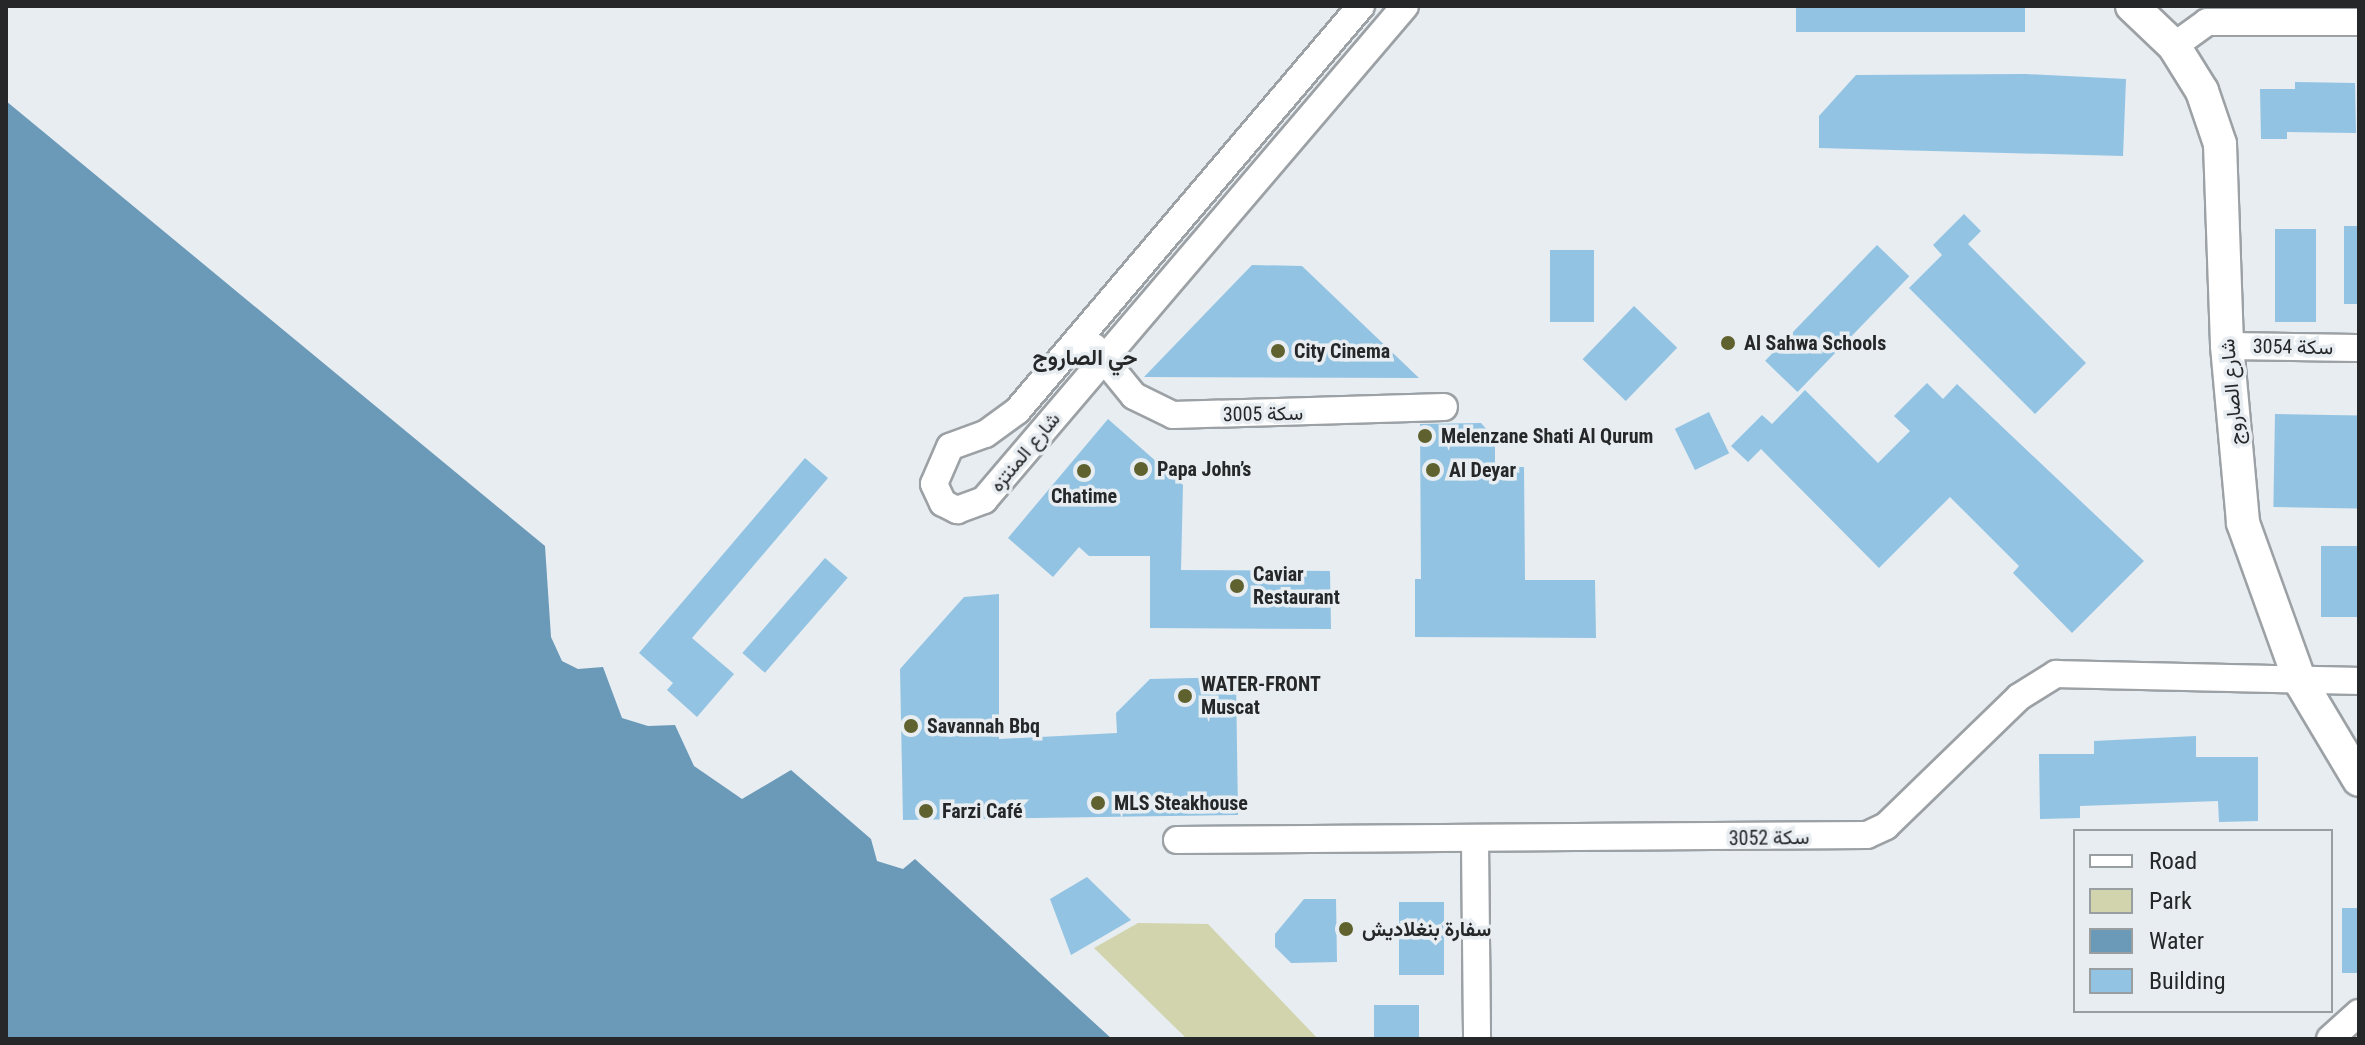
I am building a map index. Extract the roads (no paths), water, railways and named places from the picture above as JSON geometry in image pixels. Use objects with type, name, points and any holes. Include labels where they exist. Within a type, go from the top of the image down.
[{"type":"main road","name":"شارع الصاروج","points":[[2132,6],[2174,46],[2202,91],[2220,144],[2227,346],[2243,523],[2300,681],[2359,780]]},
{"type":"street","name":"شارع المنتزه","points":[[1361,6],[1017,411],[985,434],[950,447],[934,484],[943,503],[957,510],[984,500],[1405,6]]},
{"type":"street","points":[[2174,46],[2207,22],[2359,22]]},
{"type":"street","points":[[1140,266],[1165,287]]},
{"type":"street","points":[[1087,328],[1101,362]]},
{"type":"street","name":"سكة 3054","points":[[2227,346],[2359,348]]},
{"type":"street","name":"سكة 3005","points":[[1101,362],[1134,396],[1173,415],[1444,407]]},
{"type":"street","name":"سكة 3052","points":[[1177,840],[1475,842],[1867,835],[1886,826],[2019,697],[2056,674],[2359,681]]},
{"type":"street","points":[[1475,842],[1477,1039]]},
{"type":"street","points":[[2330,1039],[2359,1013]]},
{"type":"water","points":[[6,101],[545,546],[551,637],[562,661],[578,669],[603,667],[622,718],[648,726],[675,725],[694,766],[742,799],[791,770],[871,839],[877,861],[903,869],[915,859],[1112,1039],[6,1039]]},
{"type":"place","name":"Al Sahwa Schools","points":[[1728,343]]},
{"type":"place","name":"City Cinema","points":[[1278,351]]},
{"type":"place","name":"Melenzane Shati Al Qurum","points":[[1425,436]]},
{"type":"place","name":"Papa John’s","points":[[1141,469]]},
{"type":"place","name":"Al Deyar","points":[[1433,470]]},
{"type":"place","name":"Chatime","points":[[1084,471]]},
{"type":"place","name":"Caviar Restaurant","points":[[1237,586]]},
{"type":"place","name":"WATER-FRONT Muscat","points":[[1185,696]]},
{"type":"place","name":"Savannah Bbq","points":[[911,726]]},
{"type":"place","name":"MLS Steakhouse","points":[[1098,803]]},
{"type":"place","name":"Farzi Café","points":[[926,811]]},
{"type":"place","name":"سفارة بنغلاديش","points":[[1346,929]]},
{"type":"district","name":"حي الصاروج","points":[[1085,358]]}]
